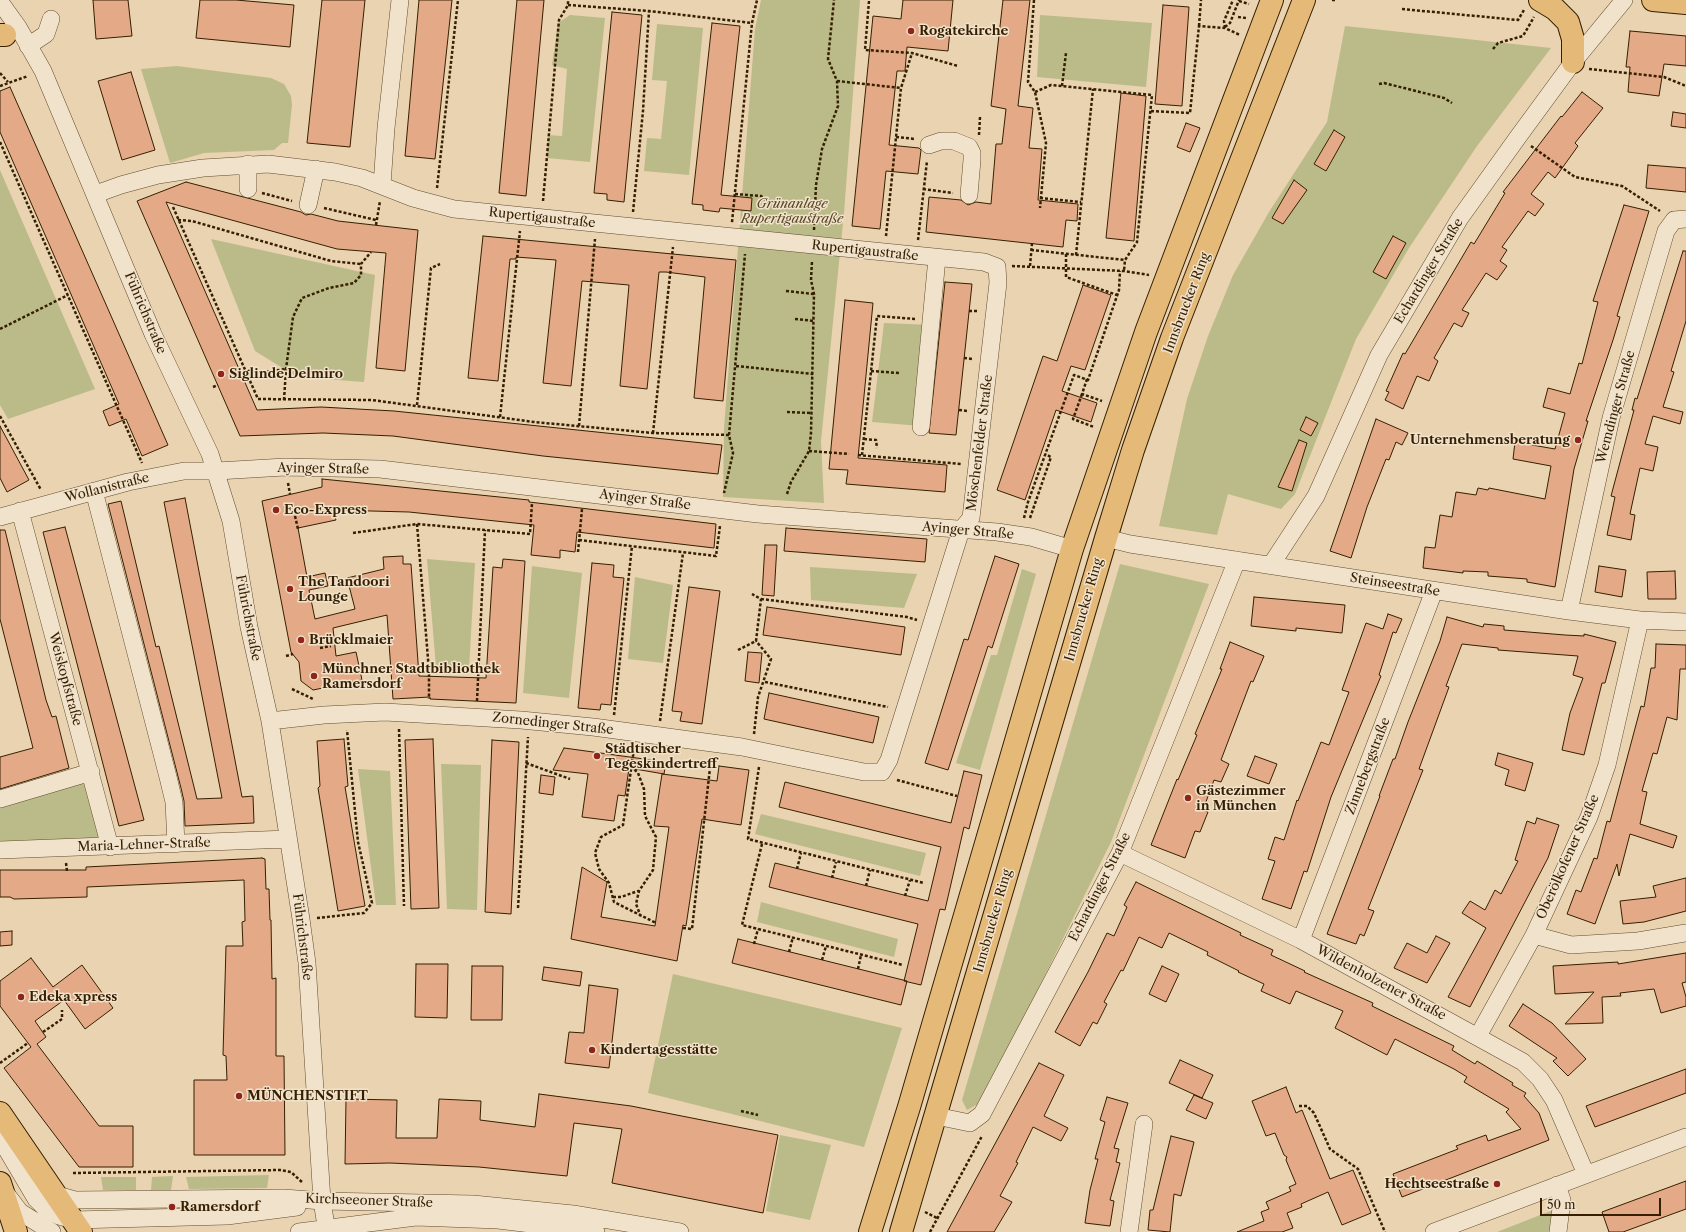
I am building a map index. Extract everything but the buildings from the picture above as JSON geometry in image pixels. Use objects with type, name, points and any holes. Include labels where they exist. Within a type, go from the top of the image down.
[{"type":"main road","points":[[870,1232],[909,1107],[1072,549],[1146,332],[1272,0]]},
{"type":"main road","name":"Innsbrucker Ring","points":[[901,1232],[1133,450],[1172,338],[1304,0]]},
{"type":"main road","points":[[1653,0],[1686,3]]},
{"type":"main road","points":[[1534,7],[1555,9],[1568,22],[1573,39],[1573,62]]},
{"type":"main road","points":[[0,1113],[77,1226]]},
{"type":"main road","points":[[2,1188],[16,1232]]},
{"type":"street","points":[[382,185],[386,128],[400,0]]},
{"type":"street","name":"Echardinger Straße","points":[[1271,565],[1316,496],[1379,355],[1456,225],[1573,62],[1624,0]]},
{"type":"street","name":"Führichstraße","points":[[0,2],[18,27],[43,71],[96,194],[153,334],[210,454],[217,471],[231,521],[249,627],[270,721],[307,963],[322,1201],[326,1230]]},
{"type":"street","points":[[2,33],[28,46],[46,34],[51,19]]},
{"type":"street","points":[[929,145],[941,141],[954,141],[970,147],[972,160],[969,195]]},
{"type":"street","points":[[248,164],[248,189]]},
{"type":"street","name":"Rupertigaustraße","points":[[96,194],[121,185],[158,175],[203,168],[248,164],[268,164],[356,176],[413,198],[440,206],[521,216],[739,237],[884,254],[984,262],[997,267]]},
{"type":"street","points":[[308,205],[316,170]]},
{"type":"street","name":"Wemdinger Straße","points":[[1569,611],[1611,418],[1666,230],[1680,220]]},
{"type":"street","points":[[921,427],[937,258]]},
{"type":"street","name":"Möschenfelder Straße","points":[[882,772],[889,760],[961,530],[971,518],[998,283],[997,267]]},
{"type":"street","name":"Ayinger Straße","points":[[217,471],[285,467],[380,470],[722,510],[1031,537],[1072,549]]},
{"type":"street","name":"Wollanistraße","points":[[1,514],[20,511],[146,478],[184,471],[217,471]]},
{"type":"street","points":[[94,491],[174,802],[176,844]]},
{"type":"street","name":"Weiskopfstraße","points":[[20,511],[110,847]]},
{"type":"street","name":"Steinseestraße","points":[[1106,538],[1118,542],[1569,611],[1640,620],[1686,622]]},
{"type":"street","name":"Echardinger Straße","points":[[936,1116],[970,1123],[982,1114],[1120,853],[1237,560]]},
{"type":"street","name":"Zinnebergstraße","points":[[1301,940],[1434,591]]},
{"type":"street","name":"Oberölkofener Straße","points":[[1478,1036],[1534,935],[1589,817],[1607,765],[1640,620]]},
{"type":"street","name":"Zornedinger Straße","points":[[270,721],[296,717],[398,713],[529,721],[713,743],[756,750],[864,772],[882,772]]},
{"type":"street","points":[[0,799],[91,772]]},
{"type":"street","name":"Maria-Lehner-Straße","points":[[0,850],[288,840]]},
{"type":"street","name":"Wildenholzener Straße","points":[[1120,853],[1301,940],[1523,1062],[1540,1079],[1554,1100],[1586,1174]]},
{"type":"street","points":[[1534,935],[1571,945],[1638,941],[1686,933]]},
{"type":"street","points":[[1129,1232],[1144,1124]]},
{"type":"street","points":[[1434,1232],[1686,1137]]},
{"type":"street","points":[[0,1138],[36,1199],[46,1209],[77,1226],[227,1216],[297,1207],[322,1201]]},
{"type":"street","points":[[1557,1185],[1562,1200],[1558,1232]]},
{"type":"street","points":[[2,1188],[20,1212],[52,1232]]},
{"type":"street","name":"Kirchseeoner Straße","points":[[57,1195],[75,1200],[284,1198],[322,1201],[496,1206],[573,1214],[680,1232]]},
{"type":"street","name":"Kirchseeoner Straße","points":[[300,1232],[326,1230],[416,1217],[498,1220],[596,1232]]},
{"type":"path","points":[[440,206],[458,0]]},
{"type":"path","points":[[541,218],[559,20],[568,5],[568,0]]},
{"type":"path","points":[[579,540],[716,556],[732,453],[730,434],[736,366],[739,237],[735,194],[752,23],[757,0]]},
{"type":"path","points":[[1034,0],[1028,82],[1035,92],[1046,143],[1040,208]]},
{"type":"path","points":[[1151,111],[1190,114],[1202,0]]},
{"type":"path","points":[[1225,28],[1224,21],[1233,0]]},
{"type":"path","points":[[1225,28],[1230,23],[1239,0],[1249,4]]},
{"type":"path","points":[[869,1],[866,50],[912,53],[958,66]]},
{"type":"path","points":[[568,5],[649,11],[752,23]]},
{"type":"path","points":[[1402,9],[1518,20],[1534,7]]},
{"type":"path","points":[[1493,49],[1498,43],[1523,36],[1534,7]]},
{"type":"path","points":[[631,226],[643,111],[649,11]]},
{"type":"path","points":[[1238,17],[1246,18]]},
{"type":"path","points":[[1199,26],[1225,28],[1243,36]]},
{"type":"path","points":[[884,254],[901,88],[912,53]]},
{"type":"path","points":[[1062,86],[1066,53]]},
{"type":"path","points":[[1573,62],[1592,70],[1664,77],[1686,86]]},
{"type":"path","points":[[0,86],[43,71]]},
{"type":"path","points":[[0,73],[8,82]]},
{"type":"path","points":[[837,81],[901,88]]},
{"type":"path","points":[[1379,84],[1384,83],[1444,98],[1452,103]]},
{"type":"path","points":[[1035,92],[1051,85],[1152,95],[1137,242],[1125,260],[1124,271]]},
{"type":"path","points":[[1076,255],[1093,89]]},
{"type":"path","points":[[1518,137],[1575,177],[1622,186],[1680,220]]},
{"type":"path","points":[[0,142],[140,457],[146,478]]},
{"type":"path","points":[[916,256],[929,145]]},
{"type":"path","points":[[248,189],[308,205],[376,220],[376,225]]},
{"type":"path","points":[[735,194],[761,196],[767,201],[815,204]]},
{"type":"path","points":[[1040,198],[1081,202]]},
{"type":"path","points":[[173,207],[258,399],[372,400],[579,426],[653,433],[730,434]]},
{"type":"path","points":[[500,417],[521,216]]},
{"type":"path","points":[[178,220],[192,221],[331,261],[361,264]]},
{"type":"path","points":[[579,426],[597,223]]},
{"type":"path","points":[[653,433],[675,231]]},
{"type":"path","points":[[1032,244],[1030,266],[1124,271],[1151,276]]},
{"type":"path","points":[[1031,250],[1125,260]]},
{"type":"path","points":[[284,400],[286,369],[293,317],[302,298],[330,288],[354,283],[361,275],[361,264],[370,252]]},
{"type":"path","points":[[1066,254],[1066,277],[1117,295]]},
{"type":"path","points":[[417,405],[431,268],[440,264]]},
{"type":"path","points":[[1097,428],[1073,419],[1117,295],[1120,281],[1120,271]]},
{"type":"path","points":[[786,291],[814,294]]},
{"type":"path","points":[[0,329],[68,295]]},
{"type":"path","points":[[862,455],[877,316],[917,319]]},
{"type":"path","points":[[794,318],[814,321]]},
{"type":"path","points":[[736,366],[813,374]]},
{"type":"path","points":[[242,375],[247,373],[286,369]]},
{"type":"path","points":[[871,371],[899,373]]},
{"type":"path","points":[[1024,518],[1045,454],[1074,375],[1087,379]]},
{"type":"path","points":[[213,387],[218,385]]},
{"type":"path","points":[[1082,394],[1106,402]]},
{"type":"path","points":[[787,412],[811,413]]},
{"type":"path","points":[[0,416],[41,490],[46,504]]},
{"type":"path","points":[[864,438],[876,440],[877,448]]},
{"type":"path","points":[[809,452],[849,454]]},
{"type":"path","points":[[1030,518],[1051,457],[1045,454]]},
{"type":"path","points":[[858,455],[977,466]]},
{"type":"path","points":[[353,533],[417,524],[530,534],[534,487]]},
{"type":"path","points":[[578,552],[584,493]]},
{"type":"path","points":[[295,516],[298,529]]},
{"type":"path","points":[[417,524],[429,671],[428,714]]},
{"type":"path","points":[[476,717],[486,530]]},
{"type":"path","points":[[612,730],[632,546]]},
{"type":"path","points":[[658,736],[678,599],[683,553]]},
{"type":"path","points":[[752,594],[761,600],[907,618],[931,624]]},
{"type":"path","points":[[761,600],[756,641],[771,659],[765,682],[758,697],[756,750],[748,840],[924,883]]},
{"type":"path","points":[[738,650],[756,641]]},
{"type":"path","points":[[320,648],[330,646]]},
{"type":"path","points":[[286,656],[293,654]]},
{"type":"path","points":[[765,682],[904,710]]},
{"type":"path","points":[[398,713],[404,906]]},
{"type":"path","points":[[301,919],[364,913],[372,903],[358,842],[346,714]]},
{"type":"path","points":[[518,908],[529,721]]},
{"type":"path","points":[[636,733],[623,825],[601,837],[594,853],[599,869],[610,883],[614,902],[656,923]]},
{"type":"path","points":[[683,928],[692,929],[713,743]]},
{"type":"path","points":[[526,763],[570,779]]},
{"type":"path","points":[[631,766],[638,773],[644,789],[645,816],[656,836],[653,870],[639,891],[636,904],[642,917]]},
{"type":"path","points":[[882,772],[892,779],[957,796]]},
{"type":"path","points":[[762,844],[742,925],[903,965]]},
{"type":"path","points":[[797,869],[801,854]]},
{"type":"path","points":[[832,878],[836,862]]},
{"type":"path","points":[[866,886],[870,870]]},
{"type":"path","points":[[906,896],[910,880]]},
{"type":"path","points":[[613,897],[621,897],[639,891]]},
{"type":"path","points":[[754,944],[758,928]]},
{"type":"path","points":[[789,952],[793,937]]},
{"type":"path","points":[[822,960],[826,946]]},
{"type":"path","points":[[858,969],[861,955]]},
{"type":"path","points":[[43,1032],[62,1019],[62,1010]]},
{"type":"path","points":[[0,1063],[28,1043]]},
{"type":"path","points":[[1299,1106],[1308,1106],[1314,1113],[1330,1149],[1358,1169],[1385,1232]]},
{"type":"path","points":[[741,1111],[758,1115]]},
{"type":"path","points":[[73,1173],[286,1171],[291,1172],[322,1201]]},
{"type":"path","points":[[920,1211],[937,1218]]},
{"type":"green space","name":"Grünanlage Rupertigaustraße","points":[[761,0],[860,0],[844,213],[821,441],[824,503],[723,497],[724,428],[755,29]]},
{"type":"green space","points":[[570,15],[605,18],[590,162],[547,158],[548,135],[562,136],[567,69],[552,65],[558,23]]},
{"type":"green space","points":[[1040,15],[1152,23],[1146,87],[1037,77]]},
{"type":"green space","points":[[657,24],[703,28],[689,175],[644,171],[647,138],[661,139],[667,81],[652,80]]},
{"type":"green space","points":[[1345,26],[1551,48],[1477,146],[1409,248],[1356,339],[1295,494],[1281,509],[1228,494],[1217,535],[1159,526],[1187,399],[1208,336],[1233,275],[1269,212],[1327,122]]},
{"type":"green space","points":[[177,66],[271,78],[284,84],[291,96],[292,105],[288,143],[282,143],[274,150],[204,153],[170,163],[141,69]]},
{"type":"green space","points":[[0,170],[95,389],[8,419],[0,405]]},
{"type":"green space","points":[[211,239],[375,275],[364,382],[297,377],[255,351]]},
{"type":"green space","points":[[884,323],[931,325],[921,426],[872,422]]},
{"type":"green space","points":[[427,559],[475,563],[469,669],[436,667]]},
{"type":"green space","points":[[1120,564],[1209,584],[1111,842],[982,1102],[967,1110],[962,1100]]},
{"type":"green space","points":[[532,566],[582,573],[569,698],[523,693]]},
{"type":"green space","points":[[810,567],[917,574],[904,608],[811,600]]},
{"type":"green space","points":[[1022,569],[1036,574],[980,770],[956,763],[991,655],[997,655]]},
{"type":"green space","points":[[635,577],[673,585],[663,663],[628,659]]},
{"type":"green space","points":[[441,764],[481,765],[477,910],[447,909]]},
{"type":"green space","points":[[358,769],[390,771],[396,905],[376,905]]},
{"type":"green space","points":[[86,779],[103,842],[0,844],[0,803]]},
{"type":"green space","points":[[761,814],[926,853],[920,876],[755,834]]},
{"type":"green space","points":[[761,902],[898,939],[894,957],[757,922]]},
{"type":"green space","points":[[673,974],[902,1028],[864,1147],[648,1093]]},
{"type":"green space","points":[[780,1135],[831,1145],[810,1220],[766,1211]]},
{"type":"green space","points":[[269,1175],[267,1188],[189,1189],[186,1177]]},
{"type":"green space","points":[[173,1176],[171,1190],[151,1190],[152,1177]]},
{"type":"green space","points":[[101,1177],[136,1177],[136,1190],[103,1190]]},
{"type":"green space","points":[[1553,1210],[1550,1232],[1497,1232]]},
{"type":"place","name":"Rogatekirche","points":[[911,31]]},
{"type":"place","name":"Siglinde Delmiro","points":[[221,374]]},
{"type":"place","name":"Unternehmensberatung","points":[[1578,440]]},
{"type":"place","name":"Eco-Express","points":[[276,510]]},
{"type":"place","name":"The Tandoori Lounge","points":[[290,589]]},
{"type":"place","name":"Brücklmaier","points":[[301,640]]},
{"type":"place","name":"Münchner Stadtbibliothek Ramersdorf","points":[[314,676]]},
{"type":"place","name":"Städtischer Tegeskindertreff","points":[[597,756]]},
{"type":"place","name":"Gästezimmer in München","points":[[1188,798]]},
{"type":"place","name":"Edeka xpress","points":[[21,997]]},
{"type":"place","name":"Kindertagesstätte","points":[[592,1050]]},
{"type":"place","name":"MÜNCHENSTIFT","points":[[239,1096]]},
{"type":"place","name":"Hechtseestraße","points":[[1497,1184]]},
{"type":"place","name":"Ramersdorf","points":[[172,1207]]}]
